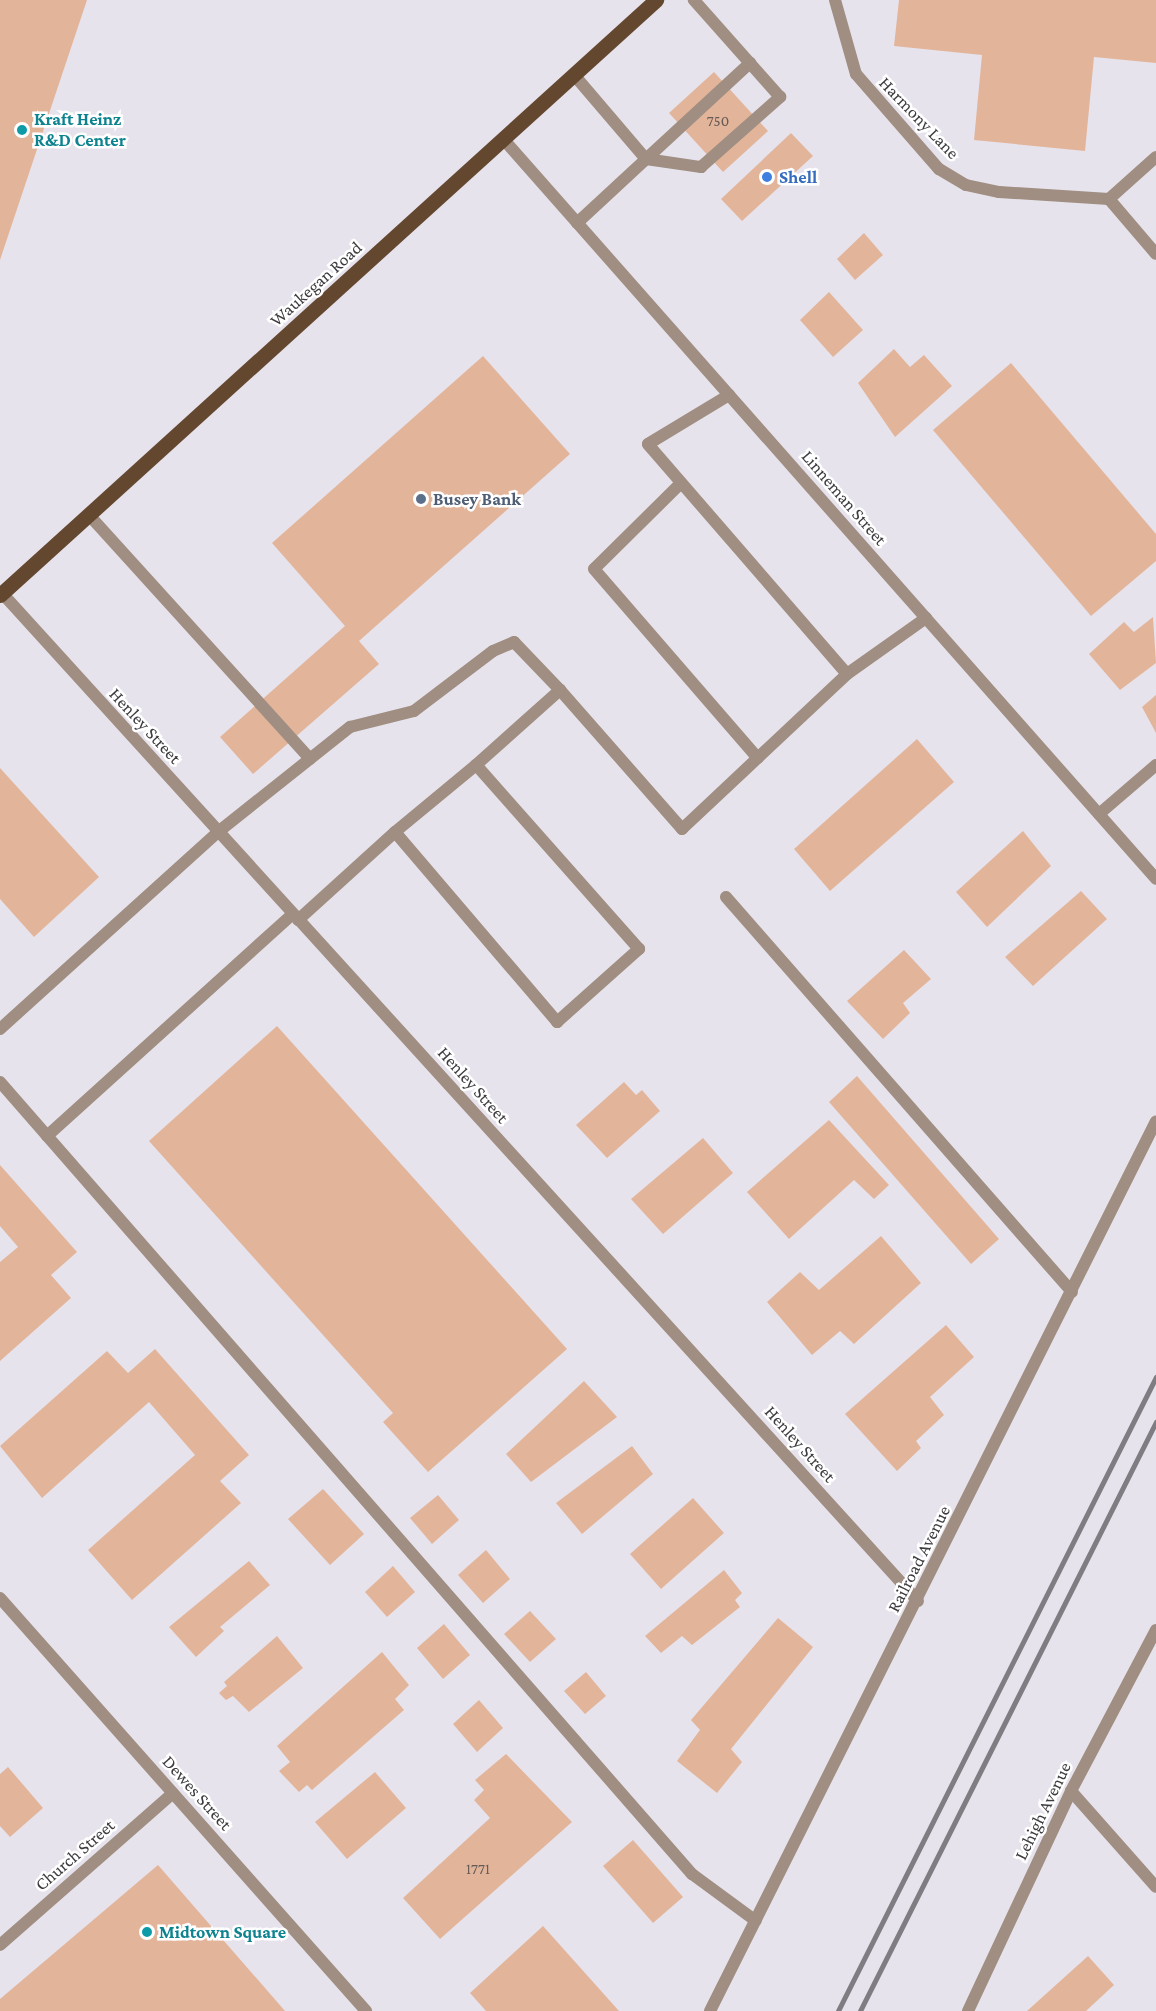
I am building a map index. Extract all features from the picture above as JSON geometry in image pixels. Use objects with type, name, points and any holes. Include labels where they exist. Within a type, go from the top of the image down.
[{"type":"main road","name":"Waukegan Road","points":[[1,594],[504,141],[656,0]]},
{"type":"street","points":[[575,76],[646,159],[701,167],[780,96],[694,0]]},
{"type":"street","name":"Harmony Lane","points":[[835,0],[856,74],[939,169],[966,184],[999,192],[1110,199]]},
{"type":"street","points":[[577,223],[750,63]]},
{"type":"street","name":"Linneman Street","points":[[504,141],[1156,879]]},
{"type":"street","points":[[1156,157],[1110,199],[1156,254]]},
{"type":"street","points":[[729,395],[648,444],[847,674]]},
{"type":"street","points":[[681,483],[594,568],[758,758]]},
{"type":"street","points":[[89,515],[310,759]]},
{"type":"street","name":"Henley Street","points":[[1,594],[918,1600]]},
{"type":"street","points":[[0,1029],[218,832],[350,727],[414,711],[493,651],[514,642],[560,690],[682,829],[847,674],[926,618]]},
{"type":"street","points":[[47,1136],[296,917],[334,888],[395,832],[476,765],[560,690]]},
{"type":"street","points":[[395,832],[557,1022],[639,949],[476,765]]},
{"type":"street","points":[[1099,814],[1156,765]]},
{"type":"street","points":[[726,897],[1072,1292]]},
{"type":"street","points":[[0,1082],[692,1874],[756,1920]]},
{"type":"street","name":"Railroad Avenue","points":[[710,2011],[918,1600],[1156,1121]]},
{"type":"street","name":"Dewes Street","points":[[0,1598],[366,2011]]},
{"type":"street","name":"Lehigh Avenue","points":[[969,2011],[1071,1791],[1156,1630]]},
{"type":"street","points":[[1071,1791],[1156,1887]]},
{"type":"street","name":"Church Street","points":[[0,1945],[173,1793]]},
{"type":"building","name":"Kraft Heinz R&D Center","points":[[0,0],[87,0],[0,260]]},
{"type":"building","points":[[899,0],[1156,0],[1156,63],[1094,57],[1085,151],[974,140],[982,55],[894,46]]},
{"type":"building","name":"Shell","points":[[714,72],[768,131],[723,172],[669,113]]},
{"type":"building","name":"Shell","points":[[791,133],[813,156],[742,221],[721,199]]},
{"type":"building","points":[[864,233],[883,255],[855,280],[837,259]]},
{"type":"building","points":[[829,292],[863,330],[833,357],[800,320]]},
{"type":"building","points":[[894,349],[910,367],[924,355],[952,386],[895,437],[858,383]]},
{"type":"building","name":"Busey Bank","points":[[483,356],[570,454],[359,641],[379,664],[253,774],[220,737],[345,626],[272,543]]},
{"type":"building","points":[[1011,363],[1156,534],[1156,561],[1091,616],[933,430]]},
{"type":"building","points":[[1153,617],[1156,663],[1120,690],[1089,654],[1124,622],[1134,632]]},
{"type":"building","points":[[1156,695],[1156,733],[1142,707]]},
{"type":"building","points":[[917,739],[954,782],[830,891],[794,849]]},
{"type":"building","points":[[0,768],[99,877],[34,937],[0,899]]},
{"type":"building","points":[[1023,831],[1051,866],[987,927],[956,892]]},
{"type":"building","points":[[1081,891],[1107,919],[1033,986],[1005,957]]},
{"type":"building","points":[[904,950],[931,979],[903,1003],[910,1013],[883,1039],[847,1001]]},
{"type":"building","points":[[277,1026],[567,1349],[428,1472],[383,1422],[393,1413],[149,1141]]},
{"type":"building","points":[[857,1076],[999,1239],[971,1264],[829,1102]]},
{"type":"building","points":[[624,1082],[636,1095],[642,1090],[660,1111],[607,1158],[576,1125]]},
{"type":"building","points":[[829,1120],[889,1185],[874,1199],[854,1180],[789,1239],[747,1192]]},
{"type":"building","points":[[703,1138],[733,1173],[663,1234],[631,1199]]},
{"type":"building","points":[[0,1165],[77,1252],[51,1275],[71,1298],[0,1361],[0,1262],[18,1247],[0,1226]]},
{"type":"building","points":[[881,1236],[921,1283],[854,1344],[840,1331],[812,1355],[767,1302],[800,1272],[819,1290]]},
{"type":"building","points":[[946,1325],[974,1357],[930,1397],[944,1415],[916,1441],[921,1448],[897,1471],[845,1414]]},
{"type":"building","points":[[155,1349],[249,1455],[220,1481],[241,1503],[132,1600],[88,1550],[195,1455],[149,1402],[42,1498],[0,1446],[107,1351],[128,1373]]},
{"type":"building","points":[[584,1381],[617,1417],[531,1482],[506,1454]]},
{"type":"building","points":[[632,1446],[653,1474],[582,1534],[556,1503]]},
{"type":"building","points":[[323,1489],[364,1534],[330,1565],[288,1519]]},
{"type":"building","points":[[438,1495],[459,1520],[432,1544],[410,1518]]},
{"type":"building","points":[[693,1498],[724,1533],[661,1589],[630,1554]]},
{"type":"building","points":[[486,1550],[510,1579],[483,1603],[458,1575]]},
{"type":"building","points":[[249,1561],[270,1585],[220,1627],[224,1631],[196,1657],[169,1627]]},
{"type":"building","points":[[393,1566],[415,1592],[387,1617],[365,1592]]},
{"type":"building","points":[[724,1570],[742,1593],[735,1600],[740,1607],[692,1645],[682,1636],[661,1653],[645,1636]]},
{"type":"building","points":[[530,1611],[556,1639],[530,1662],[504,1634]]},
{"type":"building","points":[[778,1618],[813,1647],[731,1749],[742,1762],[717,1793],[677,1761],[700,1730],[691,1720]]},
{"type":"building","points":[[444,1624],[470,1655],[443,1679],[417,1648]]},
{"type":"building","points":[[277,1636],[303,1668],[249,1712],[233,1696],[226,1700],[219,1693],[227,1686],[224,1682]]},
{"type":"building","points":[[382,1652],[409,1685],[395,1699],[404,1710],[312,1790],[307,1785],[299,1792],[279,1771],[290,1762],[277,1746]]},
{"type":"building","points":[[586,1672],[606,1696],[585,1714],[564,1691]]},
{"type":"building","points":[[479,1700],[503,1728],[477,1752],[453,1724]]},
{"type":"building","points":[[506,1754],[572,1822],[440,1939],[403,1898],[490,1818],[474,1800],[484,1790],[475,1780]]},
{"type":"building","points":[[8,1767],[43,1808],[10,1837],[0,1826],[0,1774]]},
{"type":"building","points":[[375,1772],[406,1808],[347,1859],[315,1822]]},
{"type":"building","points":[[633,1840],[683,1897],[653,1923],[603,1866]]},
{"type":"building","name":"Midtown Square","points":[[158,1865],[285,2011],[0,2011],[0,1999]]},
{"type":"building","points":[[543,1926],[619,2011],[486,2011],[470,1993]]},
{"type":"building","points":[[1088,1956],[1114,1985],[1086,2011],[1027,2011]]},
{"type":"railway","points":[[838,2011],[1156,1377]]},
{"type":"railway","points":[[860,2011],[1156,1422]]},
{"type":"place","name":"Kraft Heinz R&D Center","points":[[22,130]]},
{"type":"place","name":"Shell","points":[[767,177]]},
{"type":"place","name":"Busey Bank","points":[[421,499]]},
{"type":"place","name":"Midtown Square","points":[[147,1932]]}]
